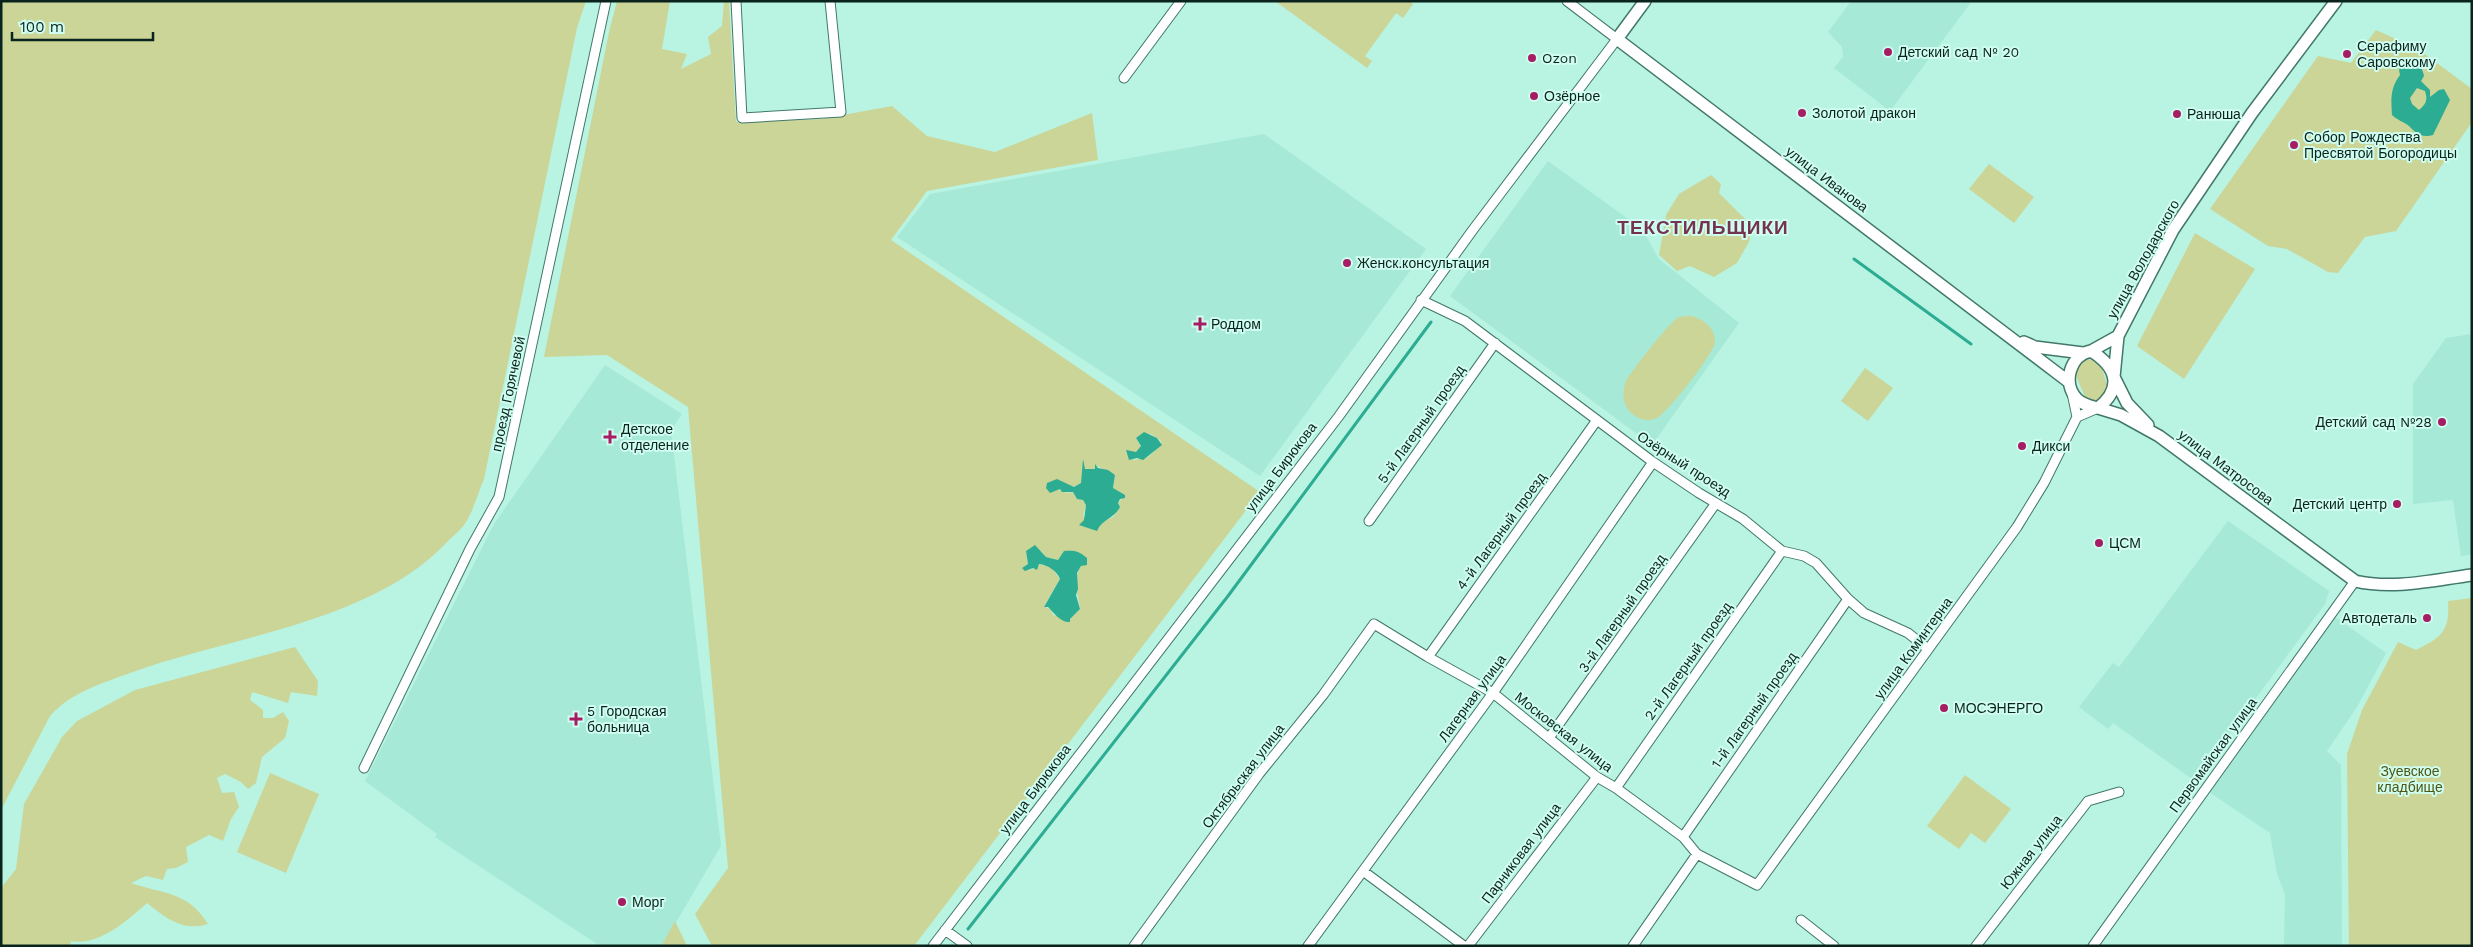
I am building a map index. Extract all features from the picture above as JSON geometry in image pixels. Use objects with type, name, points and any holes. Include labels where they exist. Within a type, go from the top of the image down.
[{"type":"street","name":"проезд Горячевой","points":[[364,768],[470,549],[499,497],[606,1]]},
{"type":"street","points":[[736,1],[742,118],[841,112],[830,1]]},
{"type":"street","points":[[1124,78],[1181,1]]},
{"type":"street","name":"улица Иванова","points":[[1567,1],[2005,332],[2070,386]]},
{"type":"street","name":"улица Бирюкова","points":[[933,946],[1339,416],[1421,300],[1645,1]]},
{"type":"street","name":"улица Володарского","points":[[2087,352],[2118,336],[2173,230],[2252,113],[2336,1]]},
{"type":"street","name":"Озёрный проезд","points":[[1421,300],[1465,321],[1653,462],[1743,519],[1782,551],[1804,556],[1816,563],[1848,599],[1864,613],[1908,634],[1928,649]]},
{"type":"street","points":[[2005,332],[2035,347],[2087,352],[2101,358],[2114,377],[2127,403],[2155,433]]},
{"type":"street","points":[[2087,352],[2072,365],[2070,386],[2076,418],[2098,408],[2109,400],[2114,387],[2118,336]]},
{"type":"street","name":"5-й Лагерный проезд","points":[[1369,521],[1496,344]]},
{"type":"street","points":[[2070,386],[2084,404],[2098,408]]},
{"type":"street","name":"улица Матросова","points":[[2098,408],[2121,415],[2155,433],[2355,581],[2376,586],[2391,586],[2472,574]]},
{"type":"street","name":"улица Коминтерна","points":[[1757,885],[2017,527],[2044,483],[2076,418]]},
{"type":"street","name":"4-й Лагерный проезд","points":[[1428,658],[1598,420]]},
{"type":"street","name":"Лагерная улица","points":[[1308,946],[1493,693],[1653,462]]},
{"type":"street","name":"3-й Лагерный проезд","points":[[1549,738],[1716,503]]},
{"type":"street","name":"2-й Лагерный проезд","points":[[1616,788],[1782,551]]},
{"type":"street","name":"Первомайская улица","points":[[2093,946],[2355,581]]},
{"type":"street","name":"1-й Лагерный проезд","points":[[1683,837],[1848,599]]},
{"type":"street","name":"Московская улица","points":[[1374,624],[1428,658],[1493,693],[1596,777],[1616,788],[1683,837],[1697,854],[1757,885]]},
{"type":"street","name":"Октябрьская улица","points":[[1134,946],[1259,774],[1323,695],[1374,624]]},
{"type":"street","name":"Парниковая улица","points":[[1468,946],[1596,777]]},
{"type":"street","name":"Южная улица","points":[[1976,946],[2088,800],[2119,792]]},
{"type":"street","points":[[1633,946],[1697,854]]},
{"type":"street","points":[[1363,871],[1464,946]]},
{"type":"street","points":[[1801,920],[1834,946]]},
{"type":"street","points":[[945,930],[967,946]]},
{"type":"shaded area","name":"Детский сад № 20","points":[[1851,1],[1972,1],[1890,111],[1834,68],[1843,57],[1842,47],[1828,32]]},
{"type":"shaded area","points":[[2409,59],[2421,67],[2424,76],[2421,81],[2430,90],[2430,97],[2439,90],[2444,89],[2450,100],[2433,135],[2420,135],[2392,115],[2391,99],[2393,89],[2400,75],[2399,70],[2403,60]],"holes":[[[2417,88],[2425,91],[2426,102],[2419,110],[2412,104],[2410,98]]]},
{"type":"shaded area","name":"Роддом","points":[[1264,134],[1426,249],[1260,476],[897,237],[930,194]]},
{"type":"shaded area","points":[[1548,161],[1642,229],[1659,259],[1739,323],[1652,445],[1450,296]]},
{"type":"shaded area","name":"Детский сад №28","points":[[2472,334],[2472,554],[2461,556],[2453,500],[2413,504],[2413,384],[2446,338]]},
{"type":"shaded area","points":[[605,365],[682,414],[671,430],[721,846],[662,946],[600,946],[435,837],[437,834],[365,781],[494,524]]},
{"type":"shaded area","points":[[1144,432],[1157,438],[1162,445],[1143,460],[1137,458],[1129,460],[1126,450],[1136,452],[1141,446],[1136,438]]},
{"type":"shaded area","points":[[1083,459],[1085,469],[1095,469],[1095,464],[1098,468],[1108,470],[1115,475],[1113,488],[1125,495],[1125,498],[1120,499],[1118,503],[1120,507],[1115,514],[1102,524],[1097,531],[1079,525],[1084,520],[1086,505],[1083,500],[1077,499],[1073,492],[1062,492],[1060,489],[1050,493],[1046,488],[1047,483],[1057,479],[1074,487],[1081,483]]},
{"type":"shaded area","points":[[2228,521],[2329,591],[2325,604],[2195,781],[2113,723],[2108,729],[2079,707],[2113,663],[2119,667]]},
{"type":"shaded area","points":[[1035,545],[1046,557],[1058,560],[1064,551],[1079,552],[1087,558],[1087,565],[1081,566],[1077,573],[1078,589],[1076,595],[1080,609],[1070,619],[1070,622],[1055,615],[1048,607],[1044,607],[1060,579],[1057,573],[1049,567],[1039,564],[1037,570],[1033,568],[1025,571],[1022,568],[1028,564],[1026,551]]},
{"type":"shaded area","points":[[2335,617],[2386,653],[2357,707],[2327,751],[2341,765],[2342,946],[2284,946],[2285,894],[2277,874],[2270,833],[2209,792]]},
{"type":"green space","points":[[1,1],[586,1],[577,28],[484,479],[464,525],[417,568],[381,591],[342,609],[257,636],[172,659],[99,684],[78,694],[50,716],[1,810]]},
{"type":"green space","points":[[617,1],[670,1],[662,49],[687,54],[681,69],[711,54],[708,37],[722,26],[724,1],[729,1],[736,122],[821,119],[892,106],[927,136],[995,152],[1092,113],[1098,160],[927,191],[891,240],[1260,492],[914,946],[712,946],[695,914],[728,868],[688,407],[607,355],[544,357],[609,32]],"holes":[[[1151,434],[1161,441],[1161,445],[1148,457],[1133,460],[1131,452],[1136,452],[1141,447],[1136,438]],[[1095,465],[1115,475],[1113,489],[1125,495],[1118,503],[1120,507],[1113,517],[1100,523],[1083,516],[1086,505],[1083,500],[1077,499],[1073,492],[1067,493],[1047,483],[1057,480],[1074,487],[1081,483],[1082,477],[1096,469]],[[1026,551],[1041,551],[1046,557],[1058,560],[1062,556],[1081,566],[1076,582],[1080,609],[1070,619],[1053,615],[1051,610],[1044,606],[1060,579],[1051,567],[1039,564],[1038,567],[1029,570],[1023,568],[1028,564]]]},
{"type":"green space","points":[[1275,1],[1410,1],[1413,4],[1403,18],[1396,13],[1365,56],[1372,61],[1367,68]]},
{"type":"green space","points":[[2376,30],[2418,49],[2472,89],[2472,122],[2396,231],[2365,237],[2338,273],[2328,272],[2287,249],[2268,246],[2210,209],[2318,56],[2351,63]]},
{"type":"green space","points":[[1989,164],[2034,197],[2014,223],[1969,189]]},
{"type":"green space","points":[[1711,175],[1721,184],[1719,193],[1748,222],[1750,240],[1737,263],[1714,277],[1690,266],[1677,271],[1659,255],[1666,215],[1679,194]]},
{"type":"green space","points":[[2195,233],[2255,269],[2184,379],[2137,346]]},
{"type":"green space","points":[[1691,316],[1700,319],[1711,328],[1715,342],[1713,348],[1689,383],[1661,415],[1653,420],[1639,418],[1630,412],[1625,404],[1623,395],[1626,381],[1651,347],[1675,320],[1679,317]]},
{"type":"green space","points":[[2086,359],[2095,360],[2102,368],[2108,388],[2100,400],[2091,401],[2085,397],[2077,378],[2077,368]]},
{"type":"green space","points":[[1865,368],[1893,388],[1868,421],[1841,401]]},
{"type":"green space","name":"Зуевское кладбище","points":[[2472,598],[2472,946],[2349,946],[2347,754],[2362,710],[2398,642],[2416,650],[2432,641],[2438,637],[2446,626],[2448,601]]},
{"type":"green space","points":[[295,647],[318,681],[317,696],[291,692],[288,703],[252,692],[250,700],[263,710],[263,718],[273,718],[283,712],[289,721],[285,738],[262,757],[256,783],[248,789],[241,782],[225,774],[217,778],[222,793],[234,792],[239,807],[231,819],[223,841],[209,835],[186,847],[188,862],[176,868],[167,869],[163,880],[146,876],[131,883],[183,899],[200,913],[208,924],[199,926],[183,925],[161,914],[147,903],[112,931],[92,940],[71,941],[70,946],[1,946],[1,888],[16,869],[24,804],[62,737],[77,721],[135,690]]},
{"type":"green space","points":[[270,773],[319,794],[286,873],[237,852]]},
{"type":"green space","points":[[1965,775],[2011,809],[1985,843],[1971,833],[1959,849],[1927,826]]},
{"type":"green space","points":[[675,921],[687,946],[662,946],[662,945]]},
{"type":"waterway","points":[[1854,259],[1971,344]]},
{"type":"waterway","points":[[968,929],[1228,596],[1431,322]]},
{"type":"place","name":"Детский сад № 20","points":[[1888,52]]},
{"type":"place","name":"Серафиму Саровскому","points":[[2347,54]]},
{"type":"place","name":"Ozon","points":[[1532,58]]},
{"type":"place","name":"Озёрное","points":[[1534,96]]},
{"type":"place","name":"Золотой дракон","points":[[1802,113]]},
{"type":"place","name":"Ранюша","points":[[2177,114]]},
{"type":"place","name":"Собор Рождества Пресвятой Богородицы","points":[[2294,145]]},
{"type":"place","name":"Женск.консультация","points":[[1347,263]]},
{"type":"place","name":"Роддом","points":[[1200,324]]},
{"type":"place","name":"Детский сад №28","points":[[2442,422]]},
{"type":"place","name":"Детское отделение","points":[[610,437]]},
{"type":"place","name":"Дикси","points":[[2022,446]]},
{"type":"place","name":"Детский центр","points":[[2397,504]]},
{"type":"place","name":"ЦСМ","points":[[2099,543]]},
{"type":"place","name":"Автодеталь","points":[[2427,618]]},
{"type":"place","name":"МОСЭНЕРГО","points":[[1944,708]]},
{"type":"place","name":"5 Городская больница","points":[[576,719]]},
{"type":"place","name":"Морг","points":[[622,902]]},
{"type":"district","name":"ТЕКСТИЛЬЩИКИ","points":[[1703,227]]}]
